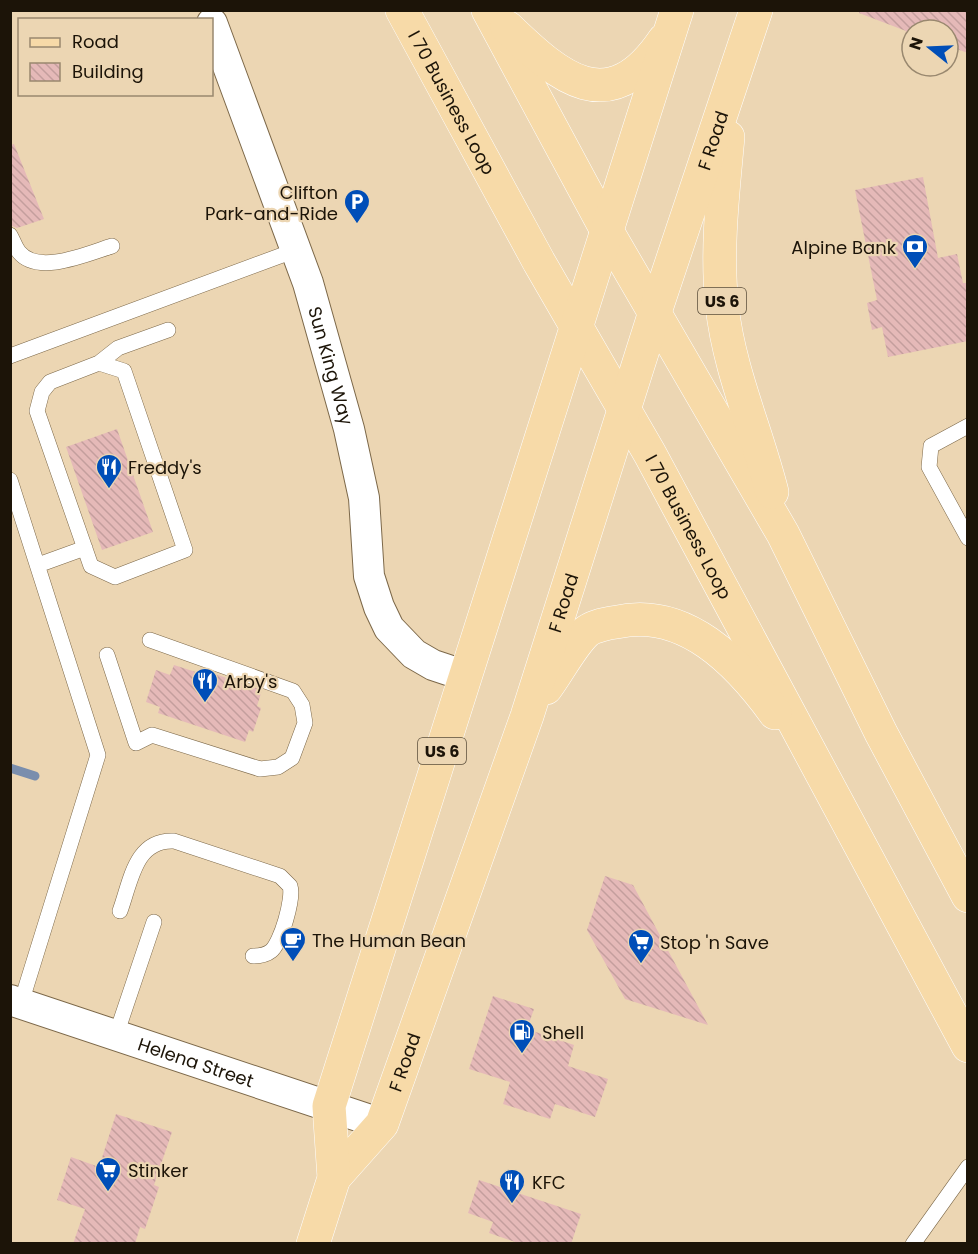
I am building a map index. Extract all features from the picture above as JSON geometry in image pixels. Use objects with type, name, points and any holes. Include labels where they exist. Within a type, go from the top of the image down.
[{"type":"main road","name":"I 70 Business Loop","points":[[402,10],[625,410],[968,1046]]},
{"type":"main road","points":[[489,10],[557,72],[580,84],[602,86],[630,76],[653,56],[674,20]]},
{"type":"main road","points":[[489,10],[654,315],[783,534],[925,817],[968,896]]},
{"type":"main road","name":"F Road","points":[[334,1178],[382,1124],[526,716],[654,315],[756,10]]},
{"type":"main road","name":"F Road","points":[[313,1244],[334,1178],[329,1106],[674,20]]},
{"type":"main road","name":"US 6","points":[[739,62],[730,115],[721,211],[722,306],[743,401],[764,461],[783,534]]},
{"type":"main road","points":[[526,716],[587,631],[637,618],[664,621],[689,630],[712,646],[765,699],[835,798]]},
{"type":"main road","points":[[925,817],[968,870]]},
{"type":"street","name":"Sun King Way","points":[[213,26],[308,283],[349,429],[364,498],[369,576],[379,607],[389,628],[414,654],[433,665],[466,676]]},
{"type":"street","name":"Helena Street","points":[[16,1002],[382,1124]]},
{"type":"lane","points":[[10,235],[20,253],[39,263],[64,261],[112,246]]},
{"type":"lane","points":[[10,356],[296,250]]},
{"type":"lane","points":[[99,363],[124,371],[185,550],[115,577],[91,566],[37,411],[42,392],[50,382],[99,363],[118,348],[168,330]]},
{"type":"lane","points":[[968,426],[931,446],[928,467],[968,538]]},
{"type":"lane","points":[[10,480],[98,755],[16,1002]]},
{"type":"lane","points":[[38,565],[85,548]]},
{"type":"lane","points":[[107,655],[136,743],[152,735],[260,769],[278,767],[292,758],[305,723],[302,705],[293,691],[150,640]]},
{"type":"lane","points":[[120,911],[138,859],[153,844],[163,841],[174,841],[280,876],[290,886],[291,902],[276,946],[270,952],[253,956]]},
{"type":"lane","points":[[116,1035],[154,922]]},
{"type":"lane","points":[[913,1244],[968,1167]]},
{"type":"building","points":[[859,10],[968,10],[968,53],[960,50],[960,18],[900,18],[900,29],[859,13]]},
{"type":"building","points":[[14,144],[44,219],[17,228],[10,225],[10,145]]},
{"type":"building","name":"Alpine Bank","points":[[923,177],[938,258],[957,254],[963,283],[968,283],[968,341],[888,357],[882,327],[872,330],[867,303],[877,300],[855,190]]},
{"type":"building","name":"Freddy's","points":[[117,429],[153,532],[102,550],[66,447]]},
{"type":"building","name":"Arby's","points":[[174,665],[214,678],[215,674],[262,690],[257,706],[261,708],[253,732],[249,730],[245,742],[158,713],[160,707],[146,702],[156,670],[170,675]]},
{"type":"building","name":"Stop 'n Save","points":[[605,876],[633,885],[708,1025],[625,999],[587,930]]},
{"type":"building","name":"Shell","points":[[493,996],[534,1009],[527,1029],[574,1045],[568,1066],[608,1079],[595,1117],[555,1104],[550,1119],[503,1104],[510,1082],[469,1069]]},
{"type":"building","points":[[116,1114],[172,1132],[154,1185],[159,1187],[145,1229],[140,1227],[135,1244],[73,1244],[85,1209],[57,1200],[71,1157],[99,1167]]},
{"type":"building","name":"KFC","points":[[479,1180],[581,1214],[571,1244],[521,1244],[489,1233],[493,1222],[468,1213]]},
{"type":"waterway","points":[[10,768],[35,776]]},
{"type":"place","name":"Clifton Park-and-Ride","points":[[357,225]]},
{"type":"place","name":"Alpine Bank","points":[[915,270]]},
{"type":"place","name":"Freddy's","points":[[109,490]]},
{"type":"place","name":"Arby's","points":[[205,704]]},
{"type":"place","name":"The Human Bean","points":[[293,963]]},
{"type":"place","name":"Stop 'n Save","points":[[641,965]]},
{"type":"place","name":"Shell","points":[[522,1055]]},
{"type":"place","name":"Stinker","points":[[108,1193]]},
{"type":"place","name":"KFC","points":[[512,1205]]}]
